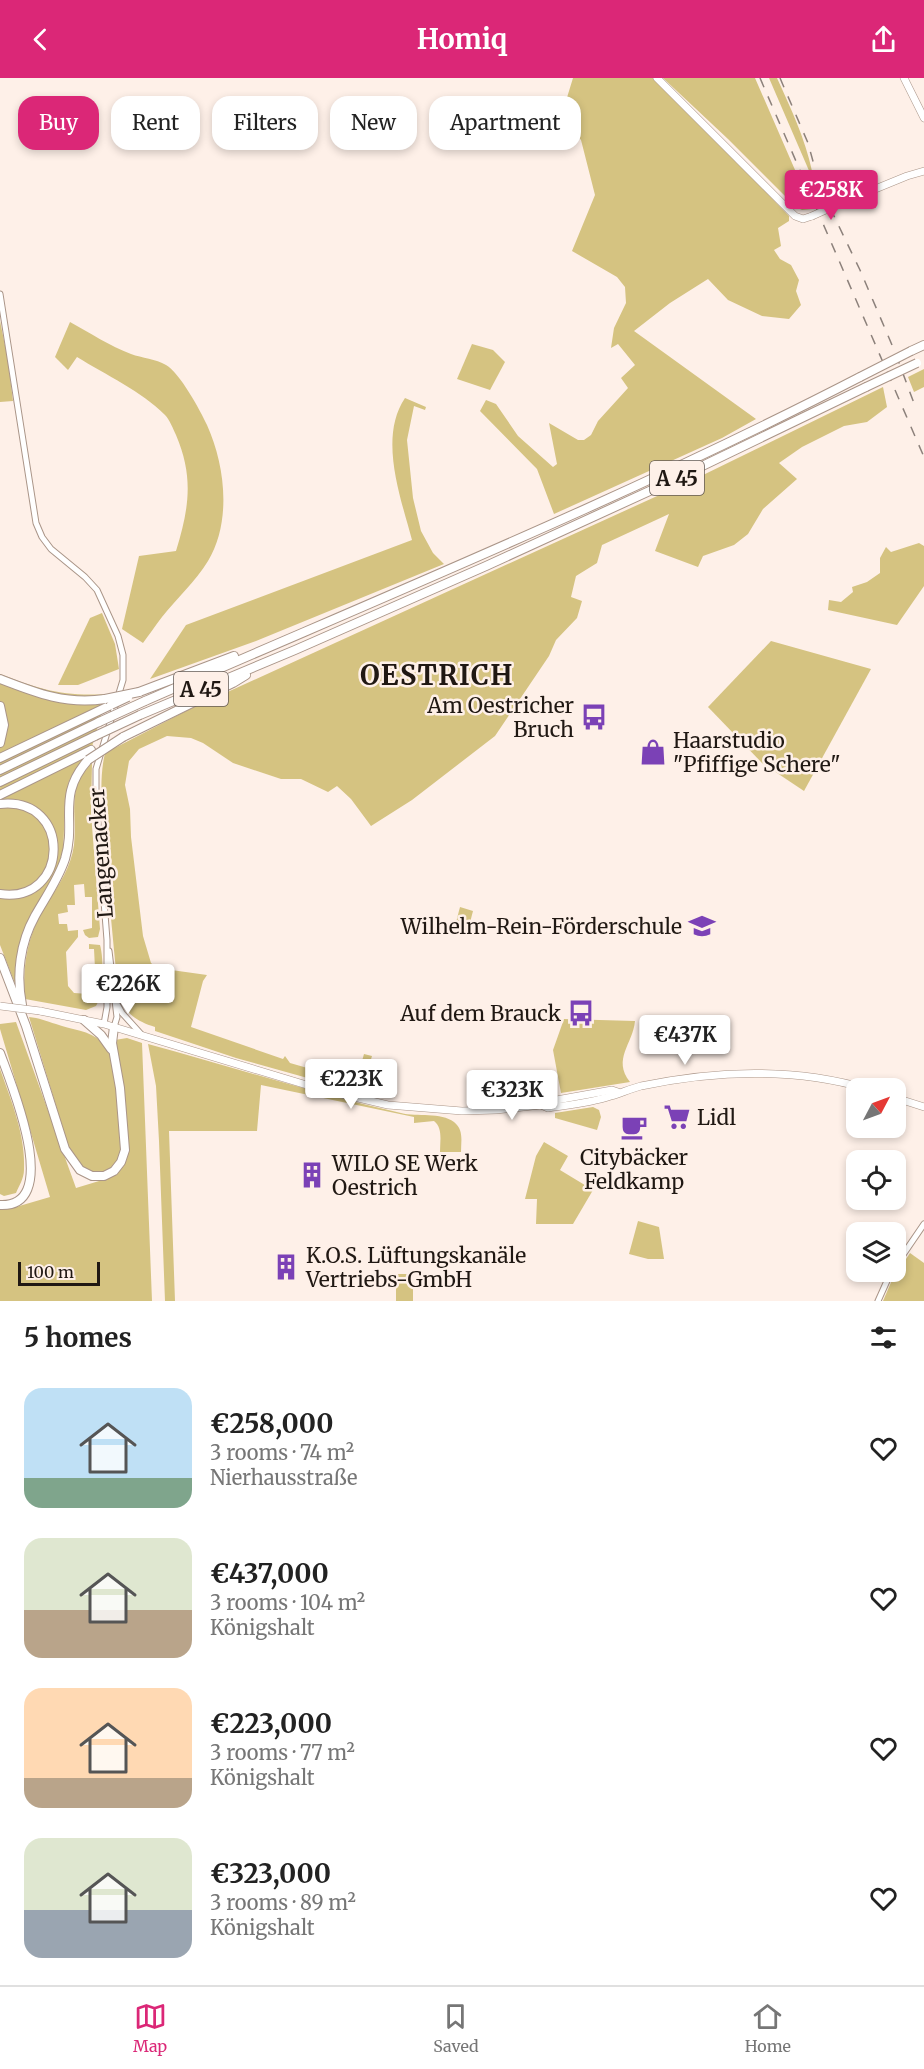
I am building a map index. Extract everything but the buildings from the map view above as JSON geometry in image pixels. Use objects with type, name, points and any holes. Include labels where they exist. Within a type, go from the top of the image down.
[{"type":"highway","name":"A 45","points":[[0,770],[99,722],[670,470],[924,345]]},
{"type":"highway","name":"A 45","points":[[0,782],[140,715],[486,566],[667,483],[920,361]]},
{"type":"highway","points":[[0,758],[108,702],[242,653],[260,650]]},
{"type":"highway","points":[[0,795],[232,683],[264,663]]},
{"type":"highway","points":[[0,679],[31,692],[63,700],[108,702]]},
{"type":"highway","points":[[0,706],[4,725],[0,743]]},
{"type":"highway","points":[[26,1026],[20,988],[20,966],[24,942],[65,859],[69,793],[75,776],[88,760],[123,736]]},
{"type":"highway","points":[[0,804],[24,806],[40,816],[51,832],[55,851],[50,869],[38,884],[21,893],[0,894]]},
{"type":"highway","points":[[0,958],[26,1026],[65,1149],[80,1170],[92,1176],[104,1176],[114,1171],[126,1150],[120,1088],[113,1052],[114,1027]]},
{"type":"highway","points":[[84,1020],[104,1037],[113,1052]]},
{"type":"highway","points":[[0,1053],[23,1120],[29,1144],[31,1169],[31,1178],[25,1194],[16,1202],[0,1205]]},
{"type":"main road","points":[[657,78],[795,216],[802,219],[924,171]]},
{"type":"main road","points":[[904,78],[924,118]]},
{"type":"main road","points":[[0,1006],[40,1011],[104,1024],[320,1089],[387,1105],[462,1111],[541,1106],[548,1108],[590,1102],[613,1096],[618,1092],[696,1076],[751,1073],[800,1075],[846,1083]]},
{"type":"main road","points":[[906,1101],[923,1106]]},
{"type":"street","name":"Langenacker","points":[[0,294],[38,530],[51,549],[97,590],[118,636],[123,655],[123,680],[96,769],[96,798],[107,940],[117,1017],[114,1027]]},
{"type":"street","name":"Langenacker","points":[[104,1024],[107,1007],[107,940]]},
{"type":"street","points":[[115,1000],[122,1013],[145,1036]]},
{"type":"street","points":[[906,1250],[924,1224]]},
{"type":"street","points":[[878,1301],[887,1282]]},
{"type":"shaded area","points":[[573,78],[654,78],[789,216],[789,221],[778,228],[781,246],[774,250],[780,259],[791,265],[799,280],[796,291],[801,305],[789,319],[762,316],[728,300],[708,279],[670,303],[634,331],[756,419],[722,438],[554,514],[537,469],[480,411],[486,400],[496,404],[518,436],[553,467],[557,464],[549,423],[578,440],[584,440],[591,435],[598,421],[628,388],[621,378],[635,365],[618,344],[611,348],[614,328],[626,303],[625,287],[617,277],[572,251],[595,195],[581,140],[581,96],[567,96]]},
{"type":"shaded area","points":[[663,78],[755,78],[812,209],[802,210],[796,207]]},
{"type":"shaded area","points":[[769,78],[777,78],[802,135],[812,171],[810,173]]},
{"type":"shaded area","points":[[0,321],[8,360],[13,401],[0,402]]},
{"type":"shaded area","points":[[70,322],[115,347],[162,363],[171,369],[200,410],[213,441],[222,475],[223,511],[216,545],[203,569],[143,643],[122,629],[139,556],[176,551],[188,493],[182,450],[170,422],[156,406],[77,357],[68,370],[55,357]]},
{"type":"shaded area","points":[[472,344],[493,350],[505,362],[490,390],[457,379]]},
{"type":"shaded area","points":[[924,369],[924,387],[914,392],[908,377]]},
{"type":"shaded area","points":[[883,387],[887,407],[867,422],[844,426],[802,447],[779,463],[797,479],[763,509],[748,534],[734,545],[703,556],[698,567],[655,551],[669,514],[602,545],[597,563],[576,576],[571,597],[582,601],[577,618],[556,640],[549,656],[495,736],[412,800],[371,826],[351,799],[337,786],[328,792],[301,779],[281,779],[233,763],[203,743],[191,738],[167,736],[139,749],[129,761],[125,785],[130,809],[131,837],[143,936],[151,963],[157,968],[207,975],[203,981],[191,1027],[283,1059],[285,1056],[290,1063],[356,1082],[364,1054],[372,1056],[361,1093],[236,1058],[155,1031],[155,1027],[138,1020],[129,1013],[119,997],[113,940],[102,799],[105,753],[188,710],[701,476]]},
{"type":"shaded area","points":[[405,398],[426,407],[425,410],[414,406],[407,440],[413,498],[421,531],[433,553],[444,564],[256,641],[150,679],[186,625],[412,540],[398,487],[392,449],[397,414]]},
{"type":"shaded area","points":[[919,543],[924,546],[924,586],[897,625],[828,610],[829,600],[841,602],[853,592],[852,587],[867,582],[880,573],[880,558],[886,547],[891,552]]},
{"type":"shaded area","points":[[102,613],[115,644],[119,669],[78,685],[58,685],[90,618]]},
{"type":"shaded area","points":[[771,641],[871,669],[804,791],[762,763],[708,707]]},
{"type":"shaded area","points":[[0,674],[52,691],[92,695],[107,694],[89,757],[76,769],[69,781],[65,801],[63,857],[32,917],[16,986],[0,945]]},
{"type":"shaded area","points":[[92,763],[91,813],[100,929],[98,937],[89,938],[83,930],[92,928],[92,897],[85,897],[84,884],[74,885],[75,905],[67,905],[68,912],[58,914],[59,924],[67,924],[68,931],[78,930],[78,937],[66,952],[68,986],[74,993],[89,994],[96,988],[94,949],[89,949],[89,944],[100,945],[103,967],[101,993],[96,1006],[86,1010],[25,999],[24,974],[35,926],[64,876],[70,861],[75,833],[75,792],[78,783]]},
{"type":"shaded area","points":[[460,907],[473,911],[467,934],[454,930]]},
{"type":"shaded area","points":[[29,1017],[86,1033],[102,1042],[107,1050],[115,1076],[122,1150],[116,1162],[102,1173],[91,1173],[85,1169],[75,1158],[68,1145]]},
{"type":"shaded area","points":[[564,1019],[635,1021],[623,1059],[625,1074],[630,1082],[561,1093],[553,1050]]},
{"type":"shaded area","points":[[16,1022],[76,1188],[109,1178],[123,1167],[127,1159],[128,1136],[115,1040],[127,1038],[142,1043],[152,1301],[0,1301],[0,1209],[9,1209],[50,1197],[0,1029],[0,1024]]},
{"type":"shaded area","points":[[148,1044],[369,1106],[407,1114],[449,1119],[459,1129],[461,1152],[440,1152],[440,1131],[434,1121],[414,1123],[414,1117],[261,1085],[257,1131],[169,1131],[175,1301],[165,1301],[156,1086]]},
{"type":"shaded area","points":[[0,1069],[17,1118],[24,1157],[23,1176],[16,1193],[4,1196],[0,1194]]},
{"type":"shaded area","points":[[593,1107],[599,1110],[601,1117],[597,1130],[555,1118],[555,1113]]},
{"type":"shaded area","points":[[544,1142],[568,1156],[560,1170],[593,1190],[573,1224],[536,1224],[537,1199],[525,1199],[536,1156]]},
{"type":"shaded area","points":[[638,1221],[659,1227],[664,1259],[648,1259],[629,1254]]},
{"type":"shaded area","points":[[910,1253],[924,1263],[924,1301],[883,1301],[891,1282],[906,1282],[906,1259]]},
{"type":"shaded area","points":[[396,1274],[413,1274],[413,1301],[396,1301]]},
{"type":"railway","points":[[760,78],[924,457]]},
{"type":"railway","points":[[780,78],[808,143],[820,187],[860,270],[915,406]]},
{"type":"place","name":"Am Oestricher Bruch","points":[[594,717]]},
{"type":"place","name":"Haarstudio \"Pfiffige Schere\"","points":[[653,752]]},
{"type":"place","name":"Wilhelm-Rein-Förderschule","points":[[702,926]]},
{"type":"place","name":"Auf dem Brauck","points":[[581,1013]]},
{"type":"place","name":"Lidl","points":[[677,1117]]},
{"type":"place","name":"Citybäcker Feldkamp","points":[[634,1127]]},
{"type":"place","name":"WILO SE Werk Oestrich","points":[[312,1175]]},
{"type":"place","name":"K.O.S. Lüftungskanäle Vertriebs-GmbH","points":[[286,1267]]},
{"type":"district","name":"OESTRICH","points":[[437,675]]}]
